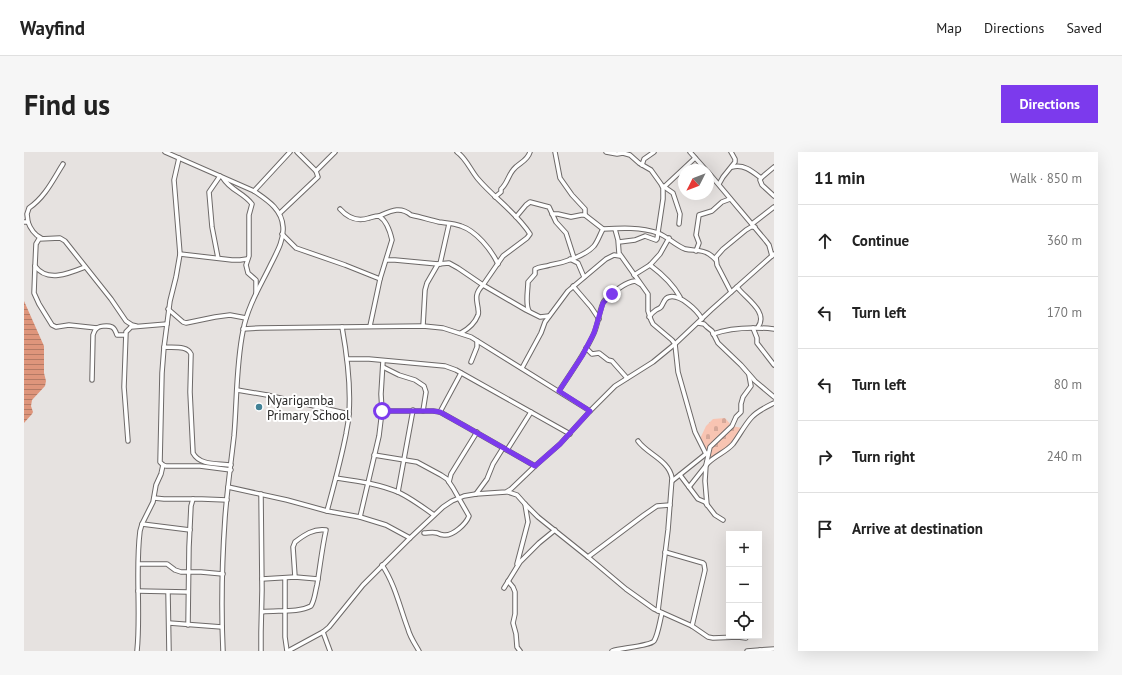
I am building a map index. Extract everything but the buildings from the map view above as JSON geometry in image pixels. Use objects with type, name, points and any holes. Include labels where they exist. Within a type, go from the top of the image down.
[{"type":"street","points":[[165,152],[254,191],[276,208],[280,214],[283,228],[278,250],[246,318],[239,354],[231,470],[228,487],[224,538],[222,627],[223,651]]},
{"type":"street","points":[[254,191],[290,152]]},
{"type":"street","points":[[280,214],[318,177],[316,171],[297,152]]},
{"type":"street","points":[[316,171],[335,152]]},
{"type":"street","points":[[457,152],[478,180],[516,217],[530,233],[530,235],[503,256],[477,292],[478,314],[471,325],[461,333]]},
{"type":"street","points":[[495,197],[501,192],[501,189],[512,171],[527,159],[530,152]]},
{"type":"street","points":[[556,152],[560,178],[572,195],[585,209],[584,215]]},
{"type":"street","points":[[606,152],[627,154],[651,170],[662,186],[673,193],[680,214],[679,224]]},
{"type":"street","points":[[642,165],[644,159],[654,152]]},
{"type":"street","points":[[690,152],[701,164]]},
{"type":"street","points":[[719,184],[735,162],[731,152]]},
{"type":"street","points":[[137,651],[139,614],[139,538],[142,524],[154,498],[156,485],[163,465],[160,462],[164,347],[168,310],[180,254],[174,180],[178,158]]},
{"type":"street","points":[[662,186],[695,158]]},
{"type":"street","points":[[63,164],[44,193],[37,202],[29,208],[27,219],[37,236],[41,238],[62,239],[67,243],[126,321],[136,326]]},
{"type":"street","points":[[732,167],[744,167],[761,178]]},
{"type":"street","points":[[761,178],[774,167]]},
{"type":"street","points":[[218,258],[212,227],[209,192],[221,177]]},
{"type":"street","points":[[221,177],[228,185],[249,200],[252,204],[250,212],[249,256],[246,265],[248,273],[256,280],[256,296]]},
{"type":"street","points":[[761,178],[760,182],[774,196]]},
{"type":"street","points":[[714,179],[768,243],[774,261]]},
{"type":"street","points":[[619,242],[635,240],[645,236],[656,240],[659,233],[663,198],[662,186]]},
{"type":"street","points":[[696,251],[699,243],[696,235],[699,215],[712,211],[722,202],[730,199]]},
{"type":"street","points":[[516,217],[526,204],[530,202],[547,206],[556,222],[566,233],[572,259],[578,263],[584,277]]},
{"type":"street","points":[[716,260],[717,255],[723,249],[774,207]]},
{"type":"street","points":[[340,209],[347,216],[358,220],[379,216],[399,209],[408,212],[411,215],[438,222],[459,225],[473,232],[485,244],[498,264]]},
{"type":"street","points":[[552,214],[560,214],[571,217],[584,215],[603,229],[638,229],[659,233],[669,238],[680,247],[688,250],[708,253],[716,260],[731,292]]},
{"type":"street","points":[[370,326],[380,279],[392,238],[386,222],[379,216]]},
{"type":"street","points":[[423,326],[425,290],[427,283],[439,264],[449,224]]},
{"type":"street","points":[[528,311],[528,282],[535,274],[535,269],[572,259],[587,251],[594,245],[603,229]]},
{"type":"street","points":[[616,229],[619,242],[618,251],[620,256],[649,296],[648,308],[649,317],[652,323],[675,344],[678,372],[695,432],[708,452],[705,481],[707,505]]},
{"type":"street","points":[[282,234],[296,248],[380,279]]},
{"type":"street","points":[[41,238],[36,244],[34,293],[52,325],[56,327],[78,326],[97,328],[105,326],[112,327],[117,335],[126,334]]},
{"type":"street","points":[[634,275],[650,265],[660,254],[669,238]]},
{"type":"street","points":[[180,254],[237,260],[247,259]]},
{"type":"street","points":[[522,368],[541,333],[545,322],[565,294],[610,256],[620,256]]},
{"type":"street","points":[[506,492],[518,483],[560,444],[615,386],[653,362],[675,344],[772,256]]},
{"type":"street","points":[[386,260],[451,264],[483,285],[528,311],[540,317],[549,316]]},
{"type":"street","points":[[650,265],[675,288],[680,298],[698,313],[702,319]]},
{"type":"street","points":[[35,266],[41,272],[56,276],[85,268]]},
{"type":"street","points":[[559,391],[594,333],[604,301],[623,285],[630,282],[635,281],[642,286]]},
{"type":"street","points":[[573,286],[594,310],[599,319]]},
{"type":"street","points":[[737,287],[752,302],[760,314],[761,321],[758,328]]},
{"type":"street","points":[[649,317],[655,310],[660,308],[666,298],[680,298]]},
{"type":"street","points":[[168,310],[186,323],[230,315],[246,318]]},
{"type":"street","points":[[126,321],[124,387],[128,441]]},
{"type":"street","points":[[698,323],[704,324],[713,334],[718,343],[761,387],[773,396],[774,391]]},
{"type":"street","points":[[126,334],[129,328],[136,326],[167,324]]},
{"type":"street","points":[[243,330],[260,328],[370,326],[423,326],[443,328],[461,333],[477,340],[590,411]]},
{"type":"street","points":[[327,511],[344,444],[349,414],[350,397],[347,359],[342,327]]},
{"type":"street","points":[[92,380],[93,335],[97,328]]},
{"type":"street","points":[[754,328],[757,343],[774,365]]},
{"type":"street","points":[[713,334],[727,330],[754,328],[774,329]]},
{"type":"street","points":[[471,362],[477,347],[477,340]]},
{"type":"street","points":[[164,347],[186,348],[191,354],[191,419],[192,450],[194,456],[197,459],[209,464],[231,465]]},
{"type":"street","points":[[586,348],[592,354],[599,353],[608,360],[612,361],[627,378]]},
{"type":"street","points":[[347,359],[369,359],[444,366],[461,373],[570,434]]},
{"type":"street","points":[[360,517],[379,436],[382,411],[381,394],[383,361]]},
{"type":"street","points":[[383,367],[399,375],[415,380],[424,386],[426,392],[423,410]]},
{"type":"street","points":[[440,412],[461,373]]},
{"type":"street","points":[[672,481],[708,452],[712,445],[732,426],[736,417],[741,412],[742,402],[751,386],[749,375]]},
{"type":"street","points":[[237,390],[267,395],[349,414]]},
{"type":"street","points":[[689,487],[712,459],[725,452],[733,444],[753,415],[774,403]]},
{"type":"street","points":[[398,492],[413,410]]},
{"type":"street","points":[[382,411],[423,410],[440,412],[535,466]]},
{"type":"street","points":[[507,450],[531,412]]},
{"type":"street","points":[[449,482],[450,476],[477,432]]},
{"type":"street","points":[[638,440],[667,467],[672,481],[658,611]]},
{"type":"street","points":[[476,494],[488,479],[503,448]]},
{"type":"street","points":[[374,455],[417,462],[444,477],[459,497],[469,516],[465,523],[451,534],[444,535],[424,533]]},
{"type":"street","points":[[163,465],[200,466],[231,470]]},
{"type":"street","points":[[680,475],[698,499],[704,501],[715,515],[723,520]]},
{"type":"street","points":[[444,477],[450,476]]},
{"type":"street","points":[[336,478],[367,483],[398,492],[434,515]]},
{"type":"street","points":[[518,483],[517,490],[519,496],[538,517],[626,589],[662,614],[692,626],[708,637],[726,637]]},
{"type":"street","points":[[228,487],[327,511],[360,517],[386,525],[410,538]]},
{"type":"street","points":[[285,578],[285,637],[287,651],[323,632],[382,565],[443,507],[459,497],[476,494],[506,492],[515,493],[519,496]]},
{"type":"street","points":[[261,494],[261,651]]},
{"type":"street","points":[[154,498],[227,500]]},
{"type":"street","points":[[188,625],[188,573],[191,506],[193,499]]},
{"type":"street","points":[[504,588],[515,571],[528,522],[525,504]]},
{"type":"street","points":[[588,557],[644,514],[657,506],[670,505]]},
{"type":"street","points":[[142,524],[190,530]]},
{"type":"street","points":[[262,612],[311,606],[315,597],[326,530],[321,529],[311,532],[294,544],[295,578]]},
{"type":"street","points":[[516,567],[525,556],[555,530]]},
{"type":"street","points":[[665,552],[704,564],[705,570],[692,626]]},
{"type":"street","points":[[139,564],[167,564],[177,572],[223,574]]},
{"type":"street","points":[[382,565],[397,595],[409,634],[419,651]]},
{"type":"street","points":[[262,579],[318,579]]},
{"type":"street","points":[[508,581],[515,592],[515,614],[513,623],[517,647],[520,651]]},
{"type":"street","points":[[138,591],[188,592]]},
{"type":"street","points":[[168,592],[169,651]]},
{"type":"street","points":[[612,651],[648,645],[653,642],[656,638],[662,614]]},
{"type":"street","points":[[169,623],[222,627]]},
{"type":"street","points":[[323,632],[330,651]]},
{"type":"street","points":[[747,651],[774,649]]},
{"type":"green space","points":[[725,418],[732,426],[742,428],[731,448],[724,455],[713,461],[705,455],[699,441],[706,426],[713,419]]},
{"type":"shaded area","points":[[24,301],[44,346],[44,373],[46,381],[45,386],[32,400],[31,406],[33,412],[24,423]]},
{"type":"place","name":"Nyarigamba Primary School","points":[[259,407]]},
{"type":"route","points":[[382,411],[413,410],[440,412],[535,466],[560,444],[590,411],[559,391],[582,356],[594,333],[604,301],[612,294]]}]
